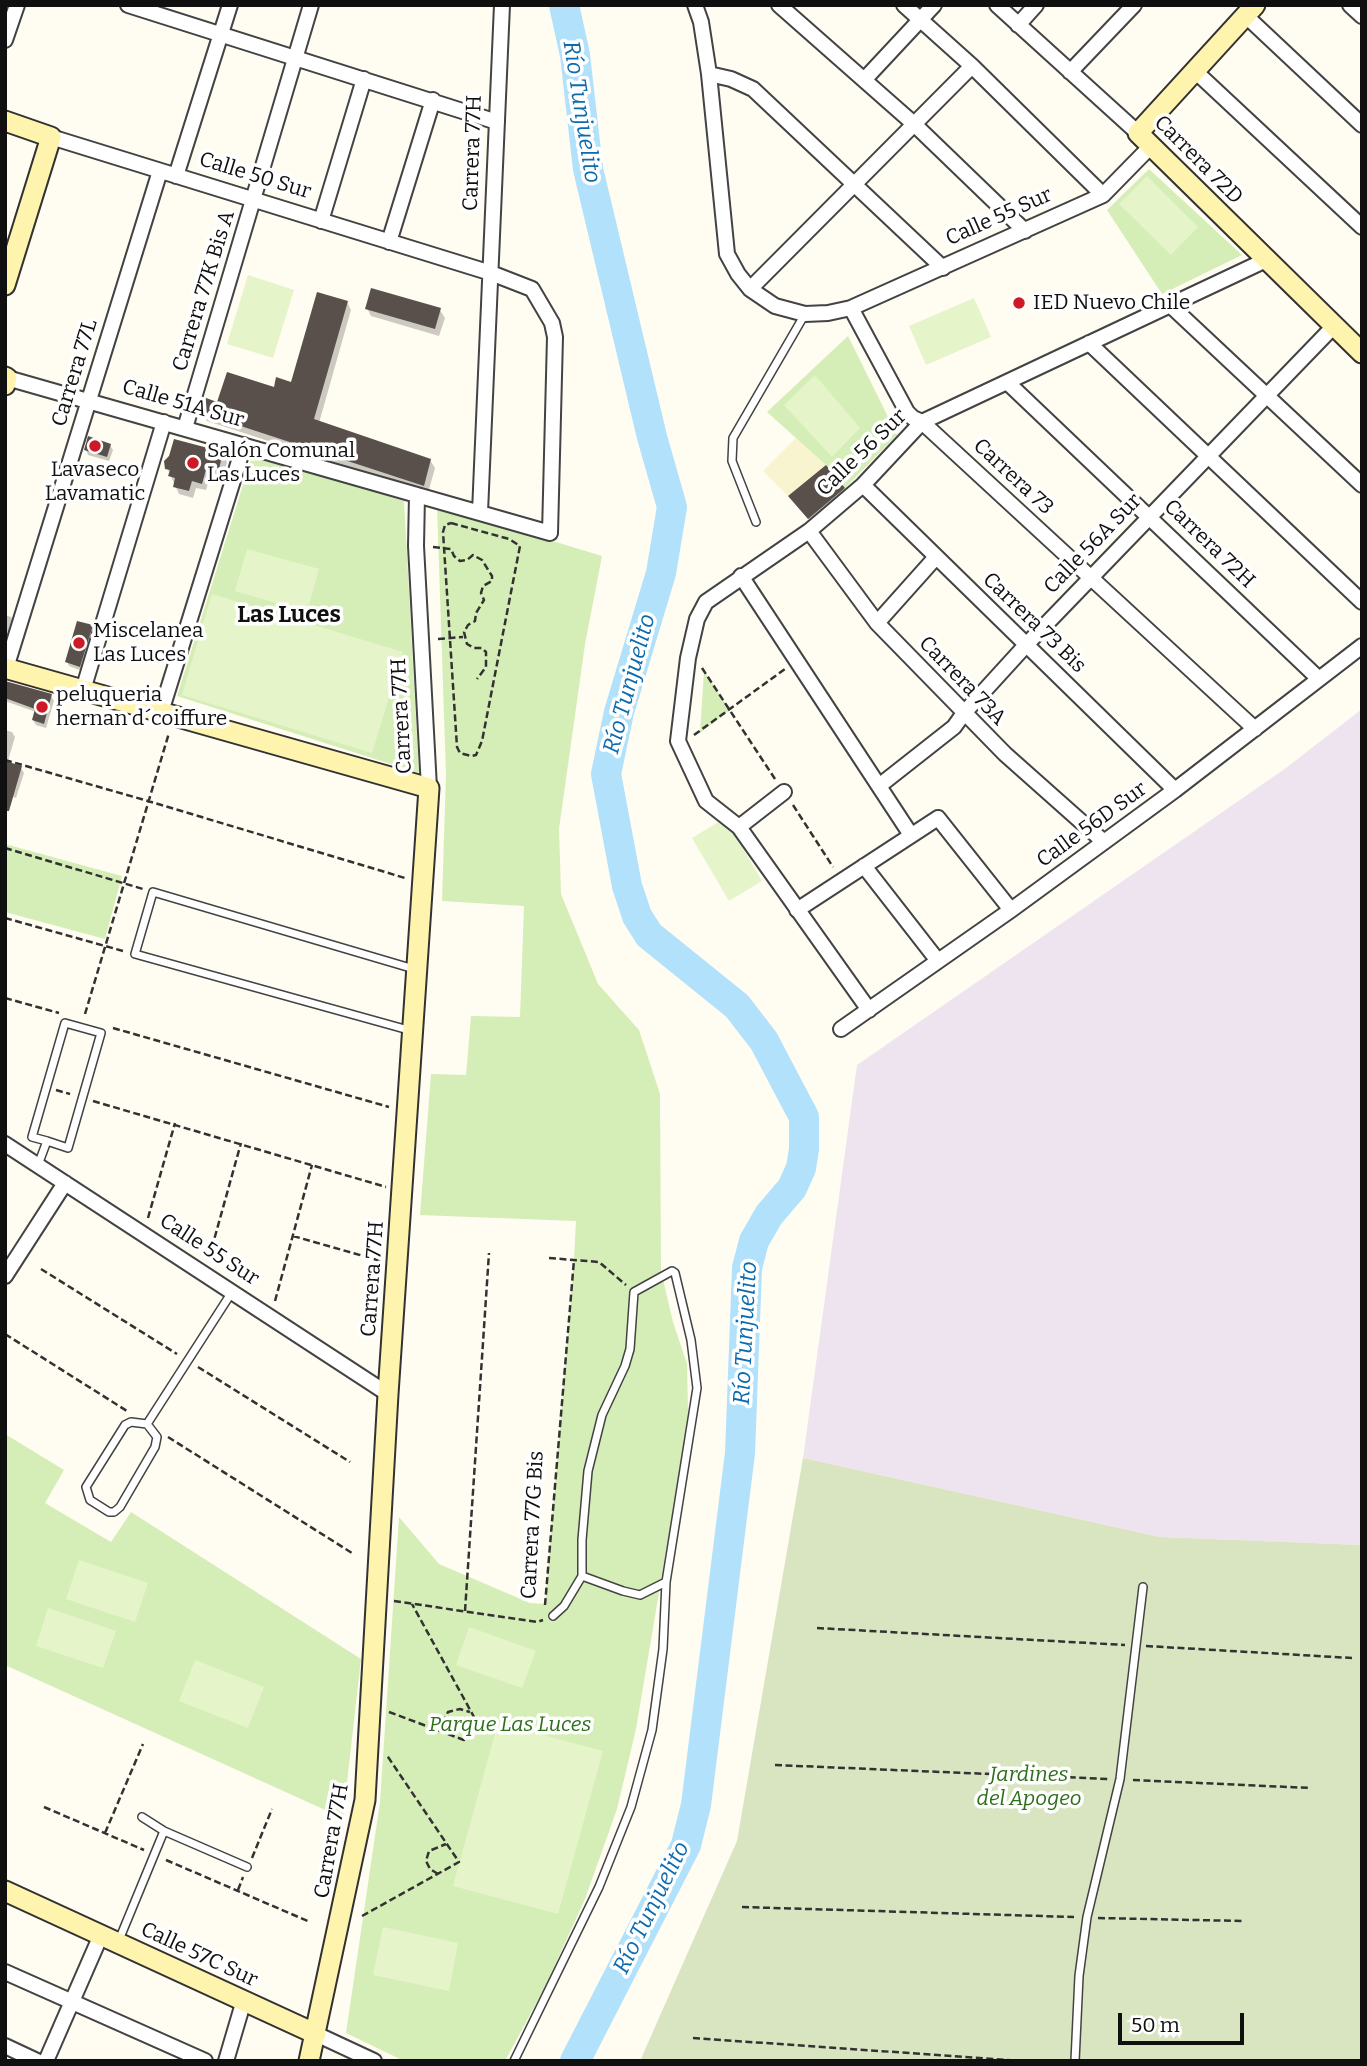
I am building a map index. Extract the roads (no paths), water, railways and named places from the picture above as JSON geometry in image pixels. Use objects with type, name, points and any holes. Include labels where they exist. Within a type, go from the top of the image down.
[{"type":"street","points":[[5,40],[17,5]]},
{"type":"street","points":[[128,5],[149,8],[221,34],[497,122]]},
{"type":"street","points":[[176,176],[230,5]]},
{"type":"street","name":"Carrera 77K Bis A","points":[[186,428],[311,5]]},
{"type":"street","name":"Carrera 77H","points":[[481,512],[502,5]]},
{"type":"street","points":[[695,5],[701,22],[709,74],[727,254],[750,289],[775,306],[805,314],[828,313],[851,307]]},
{"type":"street","points":[[779,5],[914,124],[1025,231]]},
{"type":"street","points":[[904,5],[972,66],[1103,195]]},
{"type":"street","points":[[864,80],[934,5]]},
{"type":"street","name":"Carrera 72D","points":[[997,5],[1144,140],[1334,326],[1359,344]]},
{"type":"street","points":[[1018,25],[1036,5]]},
{"type":"street","points":[[1070,72],[1134,5]]},
{"type":"street","points":[[1350,5],[1362,15]]},
{"type":"street","points":[[1251,10],[1362,125]]},
{"type":"street","name":"Calle 55 Sur","points":[[851,307],[1103,195],[1195,71],[1251,10]]},
{"type":"street","points":[[750,289],[972,66]]},
{"type":"street","points":[[1195,71],[1362,227]]},
{"type":"street","points":[[709,74],[732,79],[753,89],[943,268]]},
{"type":"street","points":[[321,221],[364,79]]},
{"type":"street","points":[[389,242],[433,100]]},
{"type":"street","name":"Calle 50 Sur","points":[[5,121],[491,273]]},
{"type":"street","points":[[5,285],[51,137]]},
{"type":"street","name":"Carrera 77L","points":[[6,668],[160,171]]},
{"type":"street","name":"Calle 56 Sur","points":[[739,827],[706,801],[678,741],[688,658],[698,619],[706,602],[809,531],[863,485],[922,422],[1266,260]]},
{"type":"street","name":"Calle 51A Sur","points":[[6,380],[186,428],[550,533],[555,337],[552,323],[532,289],[491,273]]},
{"type":"street","points":[[1170,305],[1362,485]]},
{"type":"street","name":"Carrera 73","points":[[851,307],[907,412],[922,422],[1255,729]]},
{"type":"street","name":"Calle 56A Sur","points":[[879,786],[954,727],[1026,645],[1334,326]]},
{"type":"street","points":[[1089,343],[1362,601]]},
{"type":"street","name":"Carrera 72H","points":[[1007,382],[1320,679]]},
{"type":"street","points":[[83,690],[164,422]]},
{"type":"street","points":[[168,714],[244,445]]},
{"type":"street","name":"Carrera 73 Bis","points":[[863,485],[1175,790]]},
{"type":"street","name":"Carrera 77H","points":[[309,2061],[365,1800],[388,1394],[429,788],[416,546],[417,495]]},
{"type":"street","name":"Carrera 73A","points":[[809,531],[877,623],[1005,754],[1104,842]]},
{"type":"street","points":[[877,623],[936,557]]},
{"type":"street","points":[[741,576],[911,835]]},
{"type":"street","name":"Calle 56D Sur","points":[[841,1029],[1011,910],[1175,790],[1362,646]]},
{"type":"street","points":[[6,668],[429,788]]},
{"type":"street","points":[[784,792],[739,827],[869,1010]]},
{"type":"street","points":[[797,910],[938,818],[1011,910]]},
{"type":"street","points":[[864,866],[938,961]]},
{"type":"street","name":"Calle 55 Sur","points":[[5,1144],[388,1394]]},
{"type":"street","points":[[5,1276],[65,1183]]},
{"type":"street","name":"Calle 57C Sur","points":[[5,1891],[374,2061]]},
{"type":"street","points":[[46,2061],[72,2002],[109,1939]]},
{"type":"street","points":[[5,1972],[205,2061]]},
{"type":"street","points":[[226,2061],[244,2000]]},
{"type":"street","points":[[5,2046],[37,2061]]},
{"type":"lane","points":[[756,522],[732,461],[733,438],[805,314]]},
{"type":"lane","points":[[413,1031],[135,954],[153,892],[417,970]]},
{"type":"lane","points":[[65,1023],[82,1023],[101,1033],[68,1148],[47,1141],[32,1137],[46,1087],[65,1023]]},
{"type":"lane","points":[[38,1166],[47,1141]]},
{"type":"lane","points":[[513,2061],[599,1887],[631,1807],[652,1730],[663,1649],[666,1582],[697,1388],[691,1340],[675,1273],[671,1271],[634,1292],[630,1349],[602,1415],[588,1471],[583,1514],[582,1576],[640,1595],[666,1582]]},
{"type":"lane","points":[[147,1424],[232,1292]]},
{"type":"lane","points":[[131,1422],[147,1424],[157,1437],[155,1447],[120,1507],[109,1512],[90,1500],[86,1487],[125,1425],[131,1422]]},
{"type":"lane","name":"Carrera 77G Bis","points":[[553,1616],[564,1606],[582,1576]]},
{"type":"lane","points":[[1075,2061],[1079,1976],[1087,1917],[1120,1779],[1143,1587]]},
{"type":"lane","points":[[142,1816],[164,1831],[247,1867]]},
{"type":"lane","points":[[109,1939],[164,1831]]},
{"type":"waterway","name":"Río Tunjuelito","points":[[564,5],[575,55],[588,169],[652,437],[672,507],[661,573],[619,712],[606,774],[627,886],[637,916],[649,935],[737,1006],[764,1041],[804,1117],[801,1168],[792,1188],[769,1215],[754,1241],[747,1268],[740,1453],[696,1805],[686,1845],[575,2061]]},
{"type":"place","name":"IED Nuevo Chile","points":[[1019,303]]},
{"type":"place","name":"Lavaseco Lavamatic","points":[[95,446]]},
{"type":"place","name":"Salón Comunal Las Luces","points":[[193,463]]},
{"type":"place","name":"Miscelanea Las Luces","points":[[79,643]]},
{"type":"place","name":"peluqueria hernan d´coiffure","points":[[42,707]]},
{"type":"district","name":"Las Luces","points":[[289,616]]},
{"type":"park label","name":"Parque Las Luces","points":[[510,1725]]},
{"type":"park label","name":"Jardines del Apogeo","points":[[1029,1787]]}]
